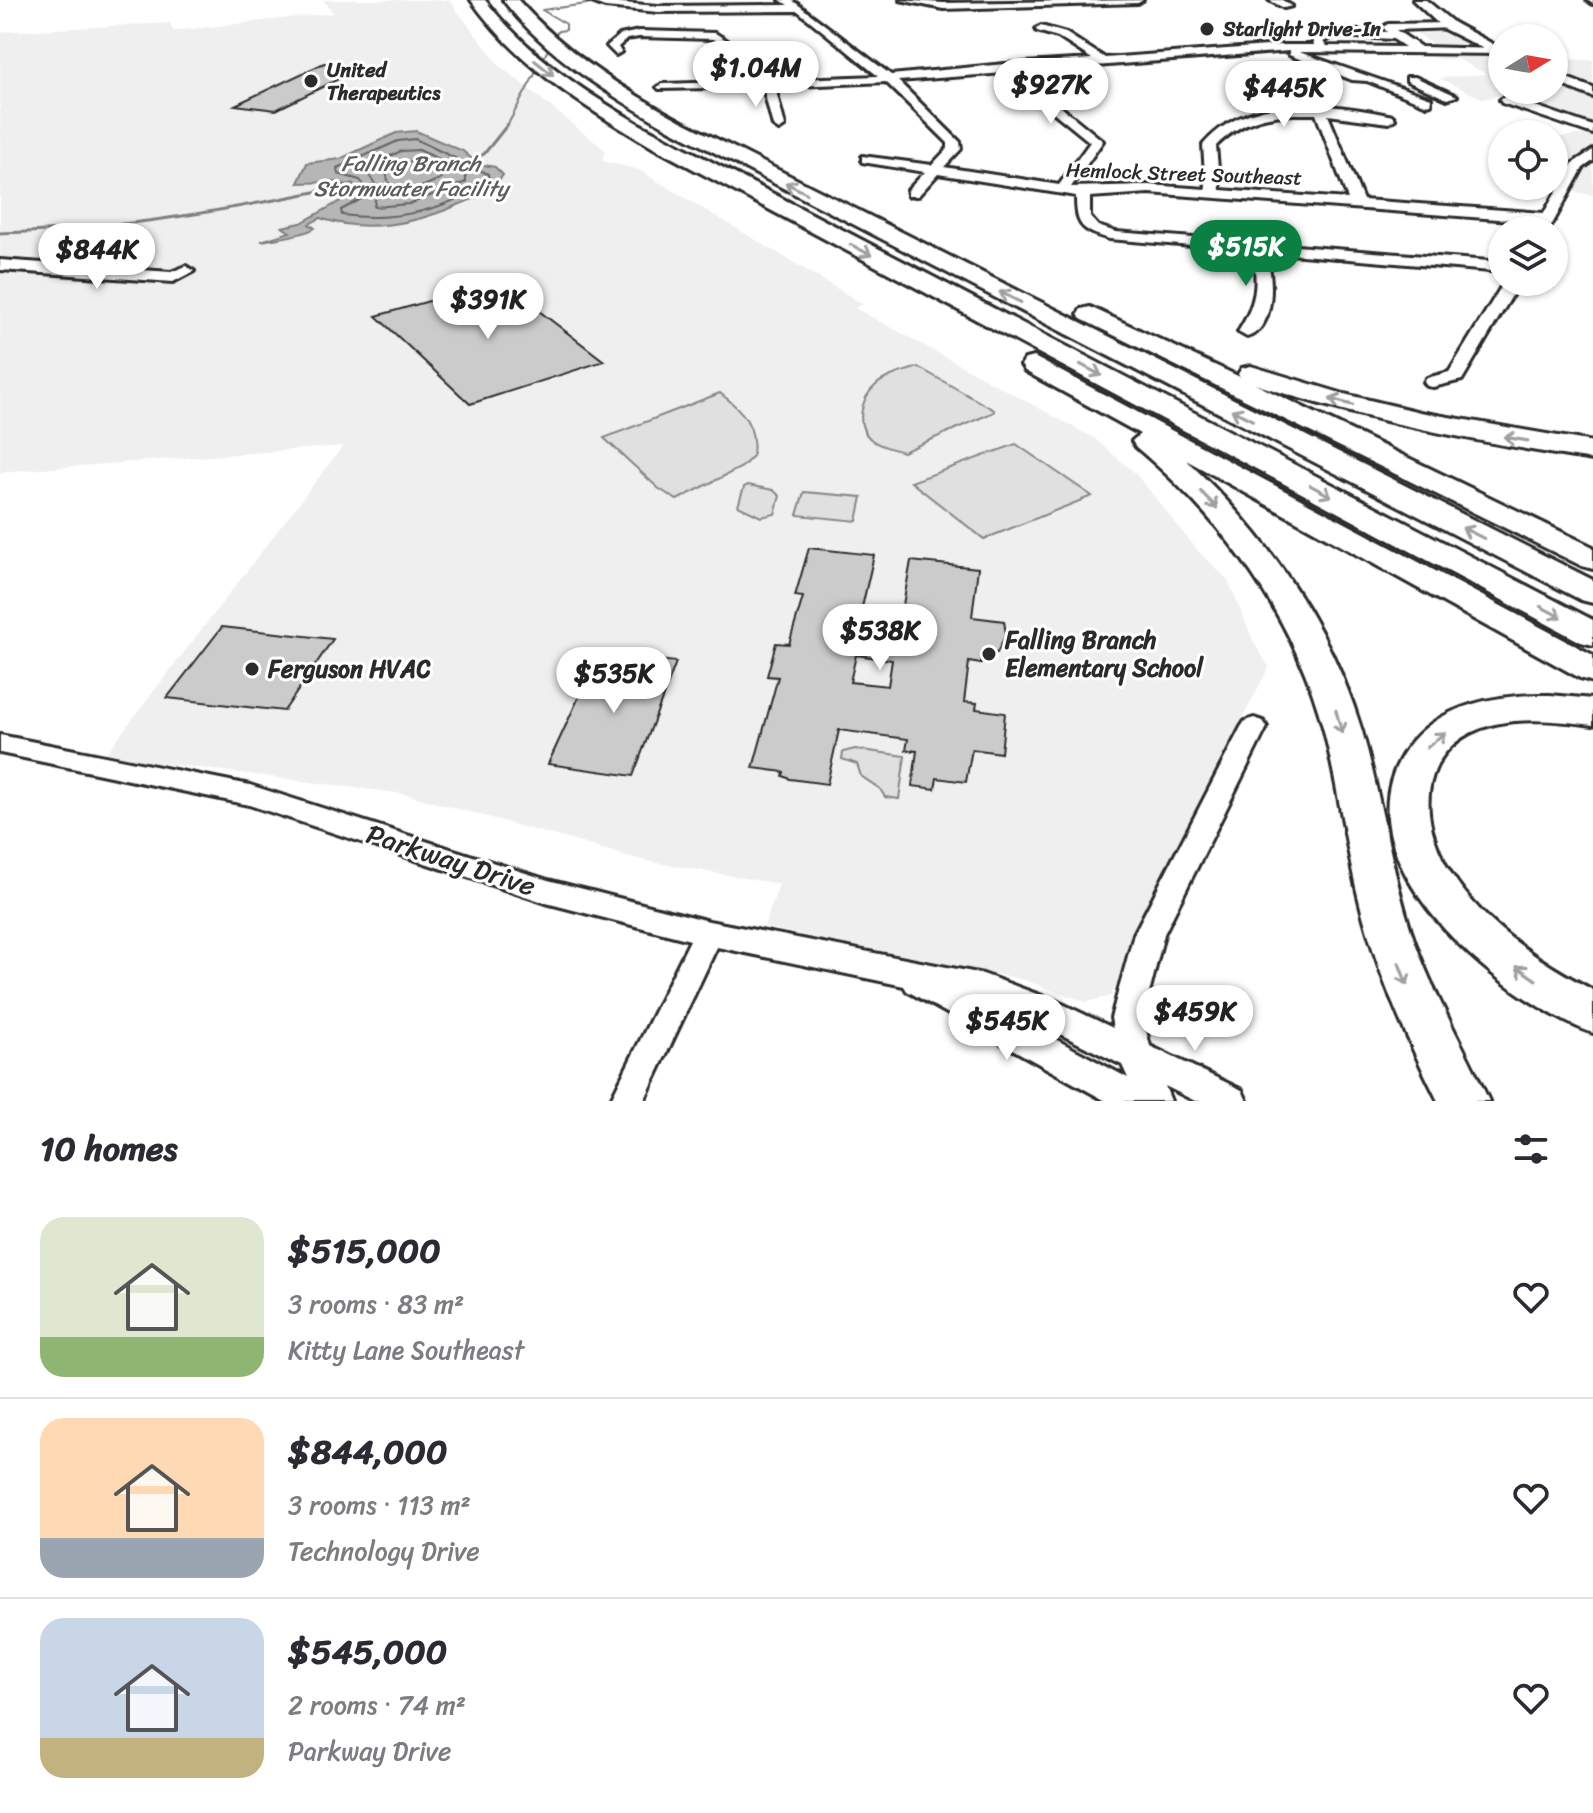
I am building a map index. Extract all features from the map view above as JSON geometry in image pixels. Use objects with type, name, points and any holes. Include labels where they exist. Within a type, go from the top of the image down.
[{"type":"highway","points":[[478,0],[516,44],[623,135],[680,173],[1593,670]]},
{"type":"highway","points":[[511,1],[590,64],[631,89],[1593,559]]},
{"type":"highway","points":[[511,1],[540,33],[576,62],[675,125],[1593,593]]},
{"type":"highway","points":[[572,90],[684,157],[1593,634]]},
{"type":"highway","points":[[1130,333],[1340,402],[1462,429],[1593,451]]},
{"type":"highway","points":[[1062,380],[1151,445],[1211,502],[1265,567],[1306,634],[1339,718],[1382,906],[1397,957],[1419,1013],[1464,1101]]},
{"type":"highway","points":[[1593,712],[1566,708],[1505,709],[1459,723],[1439,736],[1422,753],[1411,772],[1405,795],[1409,827],[1420,860],[1438,890],[1463,921],[1493,949],[1533,979],[1593,1013]]},
{"type":"main road","points":[[1419,0],[1449,26],[1488,47]]},
{"type":"main road","points":[[1568,81],[1593,90]]},
{"type":"street","points":[[591,0],[603,5],[743,10],[800,8]]},
{"type":"street","points":[[785,0],[800,8],[888,78],[954,142],[954,149],[913,193]]},
{"type":"street","points":[[905,0],[943,6],[1138,0]]},
{"type":"street","points":[[1274,0],[1287,6]]},
{"type":"street","points":[[1420,52],[1395,36],[1388,27],[1449,26]]},
{"type":"street","points":[[1041,29],[1062,35],[1101,60]]},
{"type":"street","points":[[1354,62],[1316,41],[1335,33],[1395,36]]},
{"type":"street","points":[[616,52],[612,46],[615,41],[639,34],[715,36],[737,51],[768,84],[779,126]]},
{"type":"street","points":[[663,87],[888,78],[1281,48],[1488,53]]},
{"type":"street","points":[[1281,48],[1356,78],[1368,73],[1382,73],[1410,79],[1451,96]]},
{"type":"street","points":[[1005,67],[1097,141],[1062,190]]},
{"type":"street","points":[[1368,73],[1427,101]]},
{"type":"street","points":[[1518,104],[1593,130]]},
{"type":"street","points":[[1321,112],[1357,203]]},
{"type":"street","points":[[1213,193],[1209,145],[1221,129],[1255,114],[1321,112],[1389,119]]},
{"type":"street","points":[[1550,216],[1578,166],[1593,154]]},
{"type":"street","name":"Hemlock Street Southeast","points":[[867,159],[1083,193],[1149,189],[1357,203],[1488,218]]},
{"type":"street","points":[[1083,193],[1083,218],[1093,229],[1114,236],[1488,266]]},
{"type":"street","points":[[1247,332],[1266,297],[1265,273],[1257,246]]},
{"type":"street","points":[[0,265],[173,277],[186,271]]},
{"type":"street","points":[[1433,382],[1456,376],[1504,296]]},
{"type":"street","points":[[1154,1101],[1136,1057],[1127,1018],[1149,934],[1254,727]]},
{"type":"street","name":"Parkway Drive","points":[[0,744],[250,795],[546,891],[709,933],[983,987],[1012,997],[1230,1101]]},
{"type":"street","points":[[627,1101],[709,933]]},
{"type":"street","name":"Parkway Drive","points":[[903,973],[1138,1101]]},
{"type":"shaded area","points":[[323,0],[449,0],[500,66],[605,150],[602,161],[637,169],[863,304],[855,308],[1094,438],[1135,473],[1199,552],[1228,580],[1253,641],[1269,667],[1214,774],[1211,789],[1111,996],[1086,1002],[1024,980],[764,927],[779,884],[646,861],[405,794],[104,756],[343,446],[0,472],[0,32],[170,23],[173,31],[334,13]]},
{"type":"shaded area","points":[[1410,27],[1437,27],[1488,52],[1488,98],[1483,99],[1439,78],[1486,74],[1457,59],[1438,59],[1429,53],[1441,52]]},
{"type":"shaded area","points":[[1568,59],[1593,60],[1593,85],[1568,75]]},
{"type":"shaded area","points":[[1568,86],[1593,96],[1593,128],[1528,104],[1568,104]]},
{"type":"shaded area","points":[[1593,133],[1593,195],[1569,191],[1580,172],[1568,170],[1568,136]]},
{"type":"shaded area","points":[[918,367],[994,412],[903,452],[876,443],[867,435],[861,421],[866,398],[880,382]]},
{"type":"shaded area","points":[[720,393],[746,419],[753,435],[753,456],[742,467],[677,500],[658,488],[604,438]]},
{"type":"shaded area","points":[[1016,444],[1092,496],[984,539],[911,482]]},
{"type":"shaded area","points":[[748,485],[773,490],[780,496],[775,514],[761,517],[738,506],[744,487]]},
{"type":"shaded area","points":[[804,492],[862,497],[857,521],[797,515]]},
{"type":"shaded area","points":[[855,749],[905,756],[899,799],[885,797],[880,789],[861,776],[857,764],[842,759],[843,752]]},
{"type":"water","name":"Falling Branch Stormwater Facility","points":[[416,131],[463,151],[478,164],[495,167],[503,175],[494,187],[483,194],[407,222],[373,226],[320,218],[309,224],[315,228],[310,230],[261,241],[290,232],[282,227],[301,223],[360,190],[338,182],[298,183],[307,163],[340,159],[396,133]]},
{"type":"building","name":"United Therapeutics","points":[[324,63],[363,67],[276,110],[235,105]]},
{"type":"building","points":[[500,281],[604,361],[470,404],[376,316]]},
{"type":"building","name":"Falling Branch Elementary School","points":[[809,548],[874,555],[860,616],[900,621],[911,561],[978,568],[972,617],[1004,621],[1006,634],[997,653],[982,651],[981,664],[969,662],[964,702],[977,703],[976,709],[1005,713],[1001,753],[972,749],[966,782],[937,778],[935,789],[912,786],[917,751],[906,750],[908,739],[839,730],[827,784],[790,779],[783,776],[784,772],[753,768],[778,677],[767,676],[776,643],[789,644],[803,597],[795,596]],"holes":[[[856,655],[892,660],[888,686],[850,682]]]},
{"type":"building","name":"Ferguson HVAC","points":[[222,627],[333,639],[284,711],[167,698]]},
{"type":"building","points":[[599,653],[676,662],[633,776],[548,764]]},
{"type":"waterway","points":[[603,1],[608,0]]},
{"type":"waterway","points":[[507,126],[558,31],[566,30],[566,24],[542,10],[587,4]]},
{"type":"waterway","points":[[469,161],[484,154],[508,124]]},
{"type":"waterway","points":[[0,233],[89,228],[178,217],[353,184]]},
{"type":"place","name":"Starlight Drive-In","points":[[1207,29]]},
{"type":"place","name":"United Therapeutics","points":[[311,81]]},
{"type":"place","name":"Falling Branch Elementary School","points":[[989,654]]},
{"type":"place","name":"Ferguson HVAC","points":[[252,669]]}]
